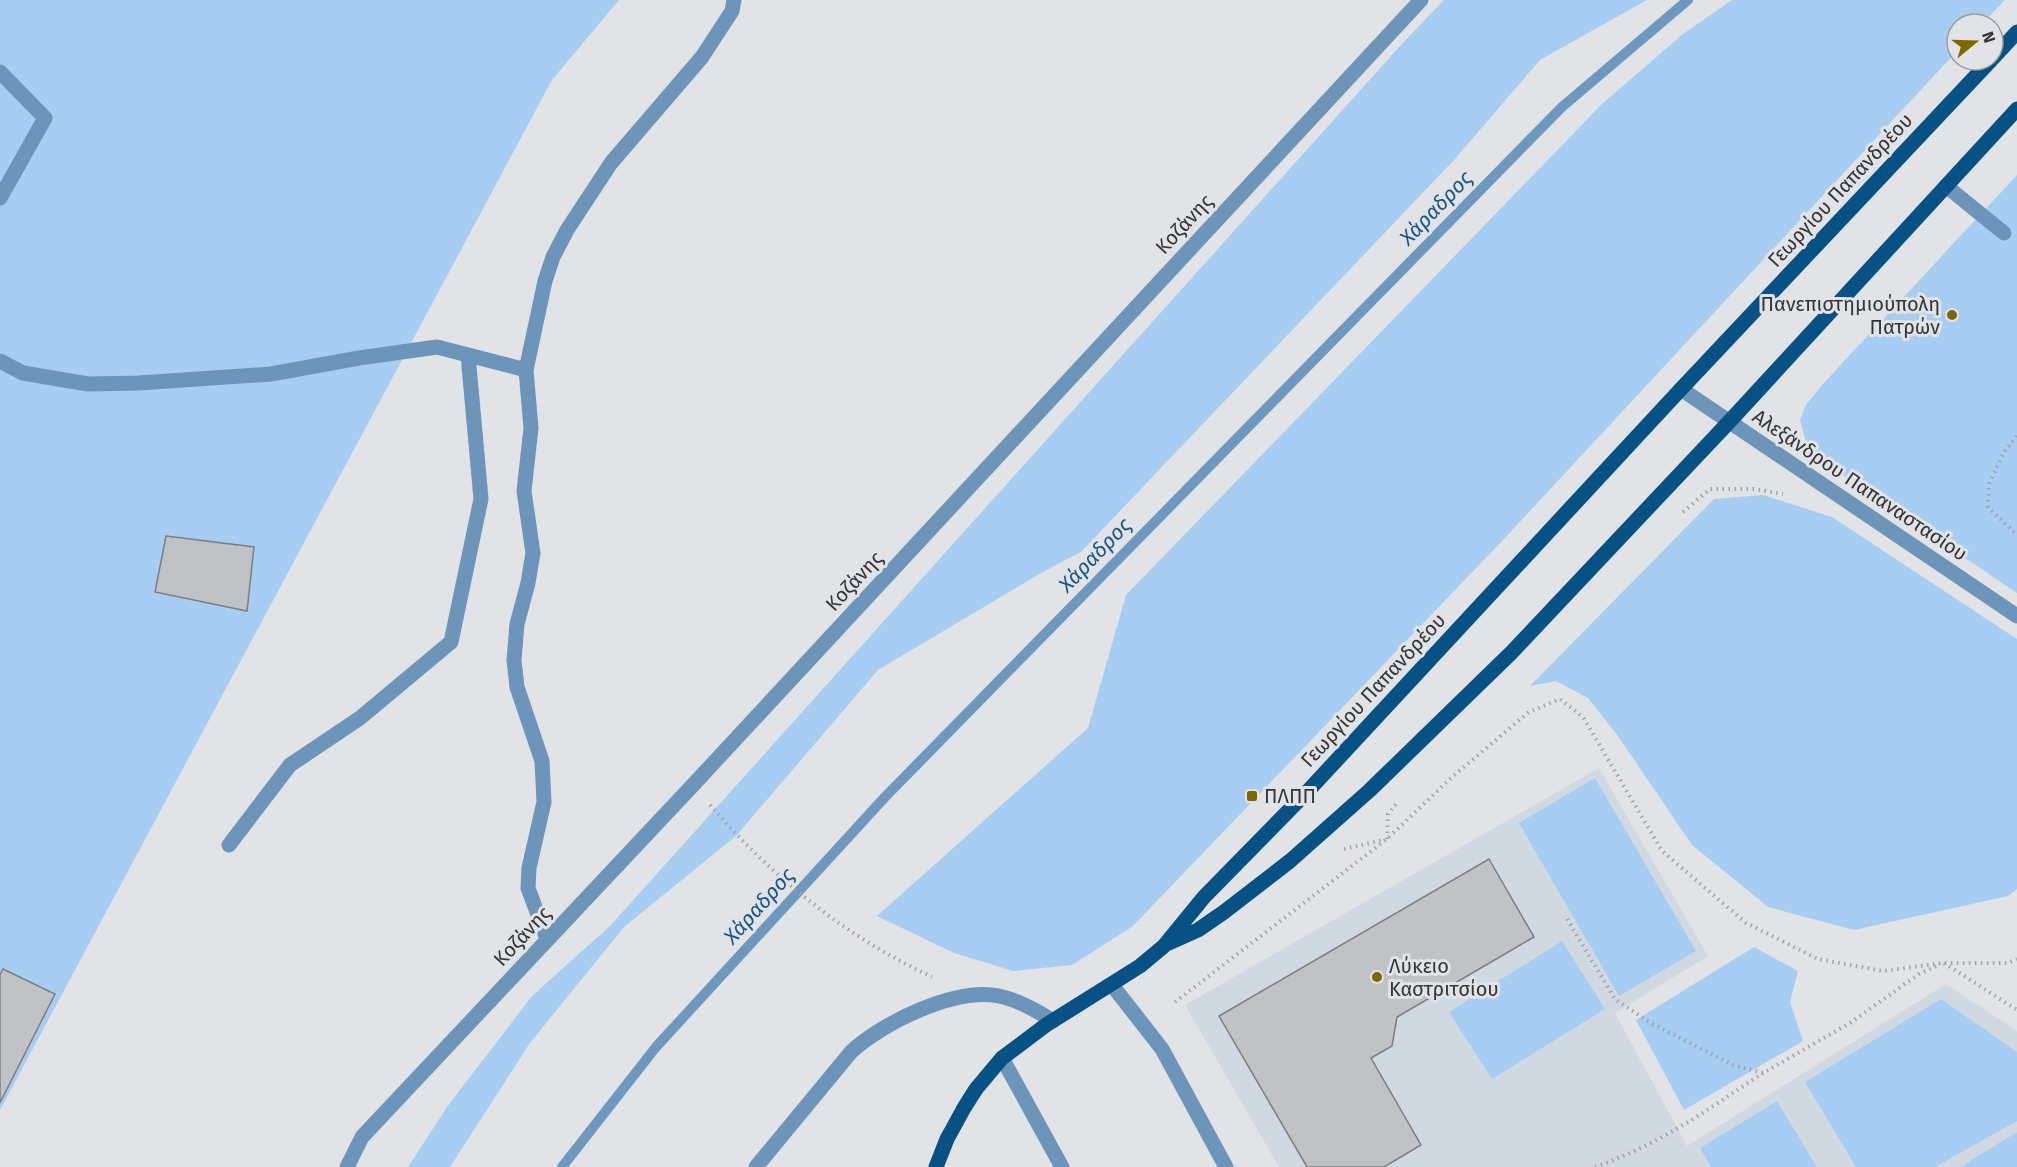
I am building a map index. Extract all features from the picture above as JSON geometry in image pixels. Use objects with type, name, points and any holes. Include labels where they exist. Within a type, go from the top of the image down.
[{"type":"main road","name":"Γεωργίου Παπανδρέου","points":[[2005,45],[2017,32]]},
{"type":"main road","name":"Γεωργίου Παπανδρέου","points":[[1164,946],[1204,897],[1398,694],[1680,389],[1980,72]]},
{"type":"main road","points":[[936,1167],[964,1108],[976,1089],[1002,1058],[1053,1021],[1140,966],[1164,946],[1198,930],[1290,861],[1370,790],[1511,653],[1729,422],[2017,109]]},
{"type":"street","points":[[547,939],[528,888],[529,868],[544,802],[542,761],[517,687],[514,660],[517,624],[533,553],[524,491],[531,428],[526,370],[545,281],[553,257],[567,230],[611,163],[702,57],[732,11],[734,0]]},
{"type":"street","name":"Κοζάνης","points":[[347,1167],[362,1137],[693,785],[1421,0]]},
{"type":"street","points":[[0,72],[45,118],[0,198]]},
{"type":"street","points":[[1947,186],[2004,233]]},
{"type":"street","points":[[0,361],[23,373],[88,384],[140,383],[271,374],[437,347],[526,370]]},
{"type":"street","points":[[229,845],[290,765],[360,718],[451,642],[481,499],[468,355]]},
{"type":"street","name":"Αλεξάνδρου Παπαναστασίου","points":[[1680,389],[2017,616]]},
{"type":"street","points":[[1112,985],[1162,1049],[1226,1167]]},
{"type":"street","points":[[756,1167],[851,1052],[866,1039],[895,1023],[948,1000],[990,995],[1015,1001],[1053,1021]]},
{"type":"street","points":[[1002,1058],[1062,1167]]},
{"type":"path","points":[[2017,436],[2004,452],[1989,484],[1988,507],[2017,535]]},
{"type":"path","points":[[1175,1002],[1387,839],[1451,778],[1529,712],[1560,699],[1584,717],[1662,851],[1746,923],[1818,959],[1883,971],[1943,963],[2008,963],[2017,959]]},
{"type":"path","points":[[693,785],[728,826],[798,893],[878,949],[934,978]]},
{"type":"path","points":[[1567,919],[1615,999],[1649,1022],[1733,1065],[1763,1073]]},
{"type":"path","points":[[1943,963],[2017,1010]]},
{"type":"path","points":[[1595,1167],[1621,1158],[1677,1130],[1763,1073],[1850,1023],[1919,974],[1943,963]]},
{"type":"shaded area","points":[[0,0],[619,0],[552,80],[0,1110]]},
{"type":"shaded area","points":[[1444,0],[1647,0],[1540,60],[1454,160],[1081,552],[1041,573],[878,670],[736,836],[624,927],[530,1043],[450,1167],[408,1167],[447,1107],[532,996],[610,926],[1400,46]]},
{"type":"shaded area","points":[[1732,0],[2005,0],[1994,12],[1945,12],[1945,64],[1503,540],[1133,926],[1072,965],[1013,971],[954,953],[877,916],[1088,728],[1126,595],[1602,104],[1683,34]]},
{"type":"shaded area","name":"Πανεπιστημιούπολη Πατρών","points":[[2017,175],[2017,593],[1834,469],[1806,442],[1800,420],[1806,405],[1822,385]]},
{"type":"shaded area","points":[[1763,495],[1832,517],[2017,639],[2017,889],[2008,896],[1854,930],[1768,907],[1692,845],[1618,736],[1588,698],[1556,681],[1530,686],[1714,499]]},
{"type":"shaded area","points":[[1599,768],[1708,956],[1615,1013],[1687,1146],[1946,984],[2017,1031],[2017,1167],[1279,1167],[1185,1005]]},
{"type":"shaded area","points":[[1595,778],[1696,951],[1619,996],[1519,823]]},
{"type":"shaded area","points":[[1562,941],[1605,1009],[1492,1079],[1449,1012]]},
{"type":"shaded area","points":[[1754,947],[1798,971],[1790,1002],[1803,1041],[1684,1110],[1636,1020]]},
{"type":"shaded area","points":[[1941,999],[2017,1052],[2017,1121],[1935,1167],[1856,1167],[1805,1082]]},
{"type":"shaded area","points":[[1777,1101],[1817,1167],[1711,1167],[1700,1148]]},
{"type":"shaded area","points":[[2017,1132],[2017,1167],[1960,1167]]},
{"type":"building","points":[[166,536],[254,547],[247,611],[155,592]]},
{"type":"building","name":"Λύκειο Καστριτσίου","points":[[1489,859],[1534,937],[1397,1017],[1392,1046],[1371,1058],[1421,1145],[1384,1167],[1307,1167],[1219,1016]]},
{"type":"building","points":[[3,969],[55,994],[0,1103],[0,975]]},
{"type":"waterway","name":"Χάραδρος","points":[[562,1167],[656,1047],[885,797],[1562,107],[1688,0]]},
{"type":"place","name":"Πανεπιστημιούπολη Πατρών","points":[[1952,315]]},
{"type":"place","name":"ΠΛΠΠ","points":[[1252,796]]},
{"type":"place","name":"Λύκειο Καστριτσίου","points":[[1377,977]]}]
